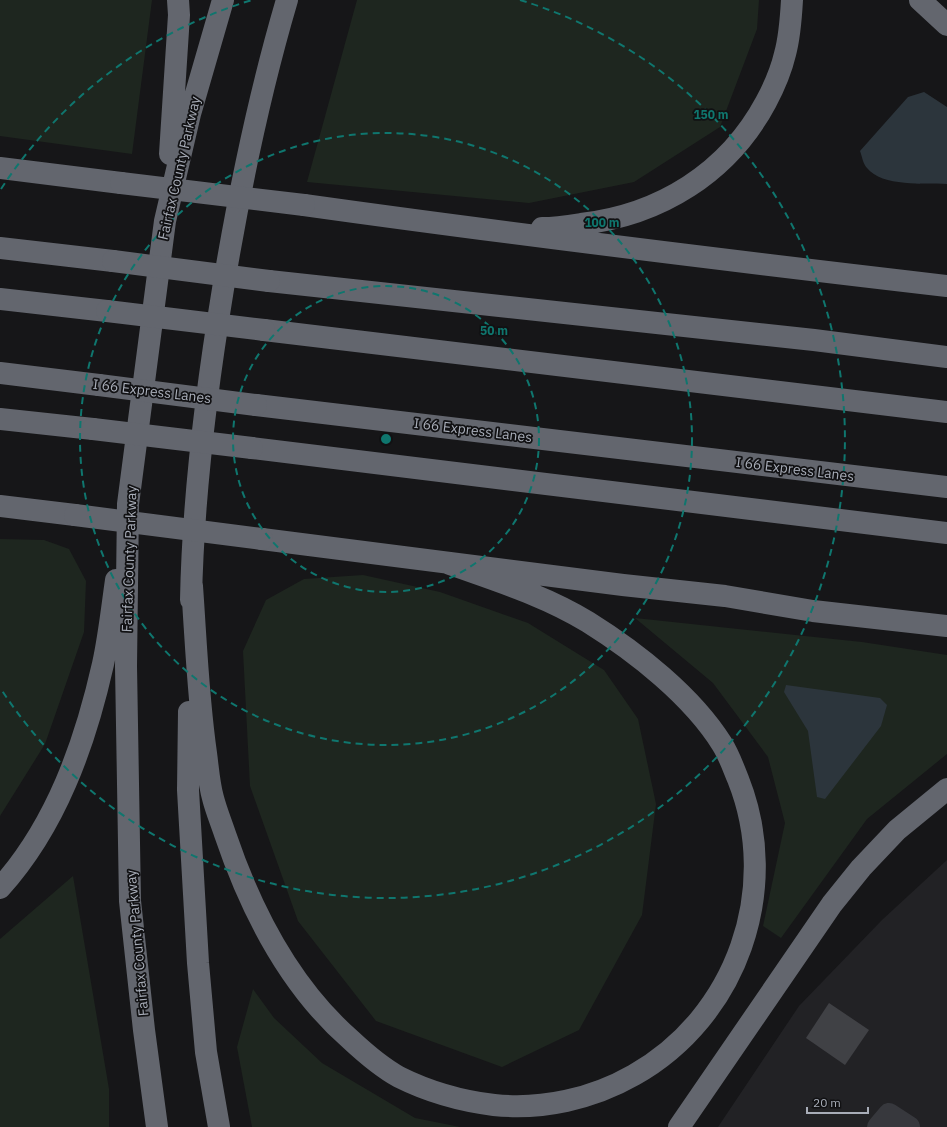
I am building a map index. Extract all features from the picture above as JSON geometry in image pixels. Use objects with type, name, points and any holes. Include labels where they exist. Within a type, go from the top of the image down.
[{"type":"highway","points":[[169,167],[179,15],[178,0]]},
{"type":"highway","name":"Fairfax County Parkway","points":[[157,1127],[144,1030],[130,902],[126,666],[128,504],[165,221],[190,114],[222,0]]},
{"type":"highway","points":[[219,1127],[206,1052],[198,963],[188,790],[193,543],[211,358],[229,249],[259,102],[287,0]]},
{"type":"highway","points":[[259,102],[300,0]]},
{"type":"highway","points":[[452,226],[553,228],[589,224],[639,212],[668,199],[693,184],[716,166],[742,139],[762,110],[774,86],[785,55],[791,22],[792,0]]},
{"type":"highway","points":[[920,0],[947,25]]},
{"type":"highway","points":[[0,168],[304,205],[452,226],[947,286]]},
{"type":"highway","points":[[0,248],[269,281],[806,339],[947,357]]},
{"type":"highway","points":[[0,299],[947,412]]},
{"type":"highway","name":"I 66 Express Lanes","points":[[0,373],[947,487]]},
{"type":"highway","points":[[0,419],[252,448],[947,533]]},
{"type":"highway","points":[[0,888],[26,855],[46,822],[63,789],[87,728],[103,662],[128,504]]},
{"type":"highway","points":[[0,506],[616,584],[726,596],[813,611],[947,626]]},
{"type":"highway","points":[[192,586],[201,720],[212,796],[237,868],[251,902],[266,933],[298,982],[336,1028],[368,1055],[400,1078],[436,1093],[473,1102],[502,1106],[524,1106],[563,1101],[599,1091],[616,1084],[636,1074],[667,1053],[696,1025],[721,992],[740,952],[751,912],[755,872],[753,835],[750,817],[744,795],[731,761],[715,735],[680,694],[641,659],[586,621],[535,595],[447,562]]},
{"type":"highway","points":[[679,1127],[832,904],[861,868],[897,830],[947,789]]},
{"type":"lane","points":[[878,1127],[890,1114],[908,1127]]},
{"type":"shaded area","points":[[0,0],[152,0],[132,154],[0,136]]},
{"type":"shaded area","points":[[357,0],[759,0],[757,29],[720,127],[634,182],[529,203],[307,182]]},
{"type":"shaded area","points":[[924,92],[947,107],[947,184],[904,183],[883,178],[874,174],[866,166],[860,151],[908,97]]},
{"type":"shaded area","points":[[0,539],[44,540],[69,549],[86,581],[84,632],[45,744],[0,816]]},
{"type":"shaded area","points":[[363,575],[440,592],[528,623],[604,670],[638,719],[656,804],[642,915],[579,1030],[502,1067],[376,1021],[298,921],[250,786],[243,651],[266,600],[304,579]]},
{"type":"shaded area","points":[[635,618],[862,642],[947,655],[947,754],[867,819],[781,938],[763,926],[785,823],[768,757],[713,683]]},
{"type":"shaded area","points":[[786,685],[880,698],[887,705],[881,726],[825,799],[817,797],[808,731],[784,692]]},
{"type":"shaded area","points":[[947,860],[947,1127],[718,1127],[799,1006],[882,920]]},
{"type":"shaded area","points":[[73,876],[109,1089],[109,1127],[0,1127],[0,939]]},
{"type":"shaded area","points":[[253,989],[274,1018],[322,1063],[415,1118],[460,1127],[252,1127],[237,1047]]},
{"type":"building","points":[[829,1003],[869,1030],[845,1065],[806,1038]]}]
